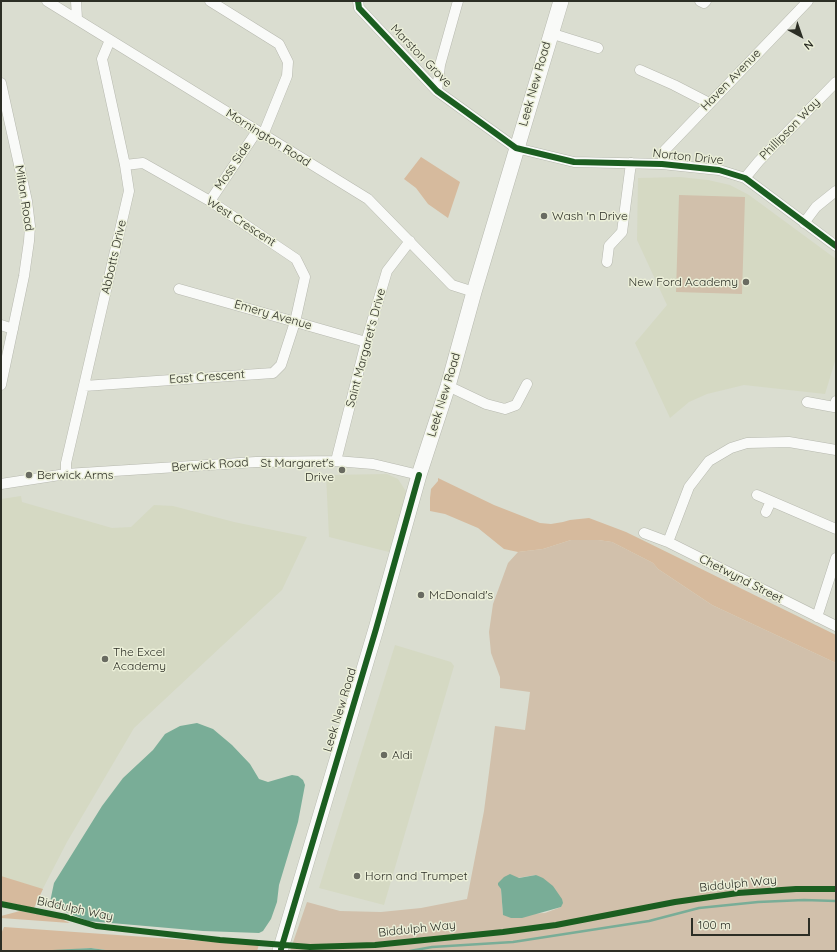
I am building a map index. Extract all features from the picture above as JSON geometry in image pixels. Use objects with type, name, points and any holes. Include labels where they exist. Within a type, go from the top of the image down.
[{"type":"highway","name":"Leek New Road","points":[[282,945],[376,629],[419,476],[448,386],[516,148],[561,1]]},
{"type":"street","name":"Mornington Road","points":[[47,1],[368,199],[452,285],[474,292]]},
{"type":"street","points":[[76,1],[77,19]]},
{"type":"street","name":"Moss Side","points":[[210,1],[279,44],[288,62],[287,76],[260,133],[210,201]]},
{"type":"street","name":"Marston Grove","points":[[358,1],[359,8],[437,92],[516,148]]},
{"type":"street","points":[[437,92],[440,65],[458,1]]},
{"type":"street","points":[[700,1],[704,3],[706,1]]},
{"type":"street","name":"Haven Avenue","points":[[662,164],[665,150],[808,1]]},
{"type":"street","points":[[550,33],[598,48]]},
{"type":"street","name":"Abbotts Drive","points":[[66,474],[66,463],[129,191],[125,165],[102,59],[110,40]]},
{"type":"street","points":[[640,70],[709,103]]},
{"type":"street","name":"Phillipson Way","points":[[744,178],[836,82]]},
{"type":"street","name":"Milton Road","points":[[1,83],[30,226],[24,276],[1,385]]},
{"type":"street","name":"Norton Drive","points":[[516,148],[574,162],[662,164],[719,170],[744,178],[836,246]]},
{"type":"street","name":"West Crescent","points":[[125,165],[143,163],[210,201],[296,259],[305,277],[295,322]]},
{"type":"street","points":[[608,262],[609,246],[622,232],[631,163]]},
{"type":"street","points":[[804,223],[816,207],[836,191]]},
{"type":"street","name":"Saint Margaret's Drive","points":[[336,461],[366,342],[387,271],[410,241]]},
{"type":"street","name":"Emery Avenue","points":[[179,289],[366,342]]},
{"type":"street","name":"East Crescent","points":[[84,386],[273,373],[281,365],[295,322]]},
{"type":"street","points":[[1,325],[13,329]]},
{"type":"street","points":[[448,386],[486,404],[505,409],[516,405],[527,384]]},
{"type":"street","points":[[807,402],[834,407],[836,401]]},
{"type":"street","points":[[668,542],[692,483],[709,461],[731,448],[747,443],[789,442],[836,450]]},
{"type":"street","name":"Berwick Road","points":[[1,484],[66,474],[256,462],[336,461],[373,464],[419,476]]},
{"type":"street","points":[[757,495],[836,529]]},
{"type":"street","points":[[766,512],[771,501]]},
{"type":"street","name":"Chetwynd Street","points":[[644,533],[668,542],[836,626]]},
{"type":"street","points":[[817,617],[836,558]]},
{"type":"shaded area","points":[[421,157],[460,182],[448,218],[428,204],[416,188],[404,179]]},
{"type":"shaded area","name":"New Ford Academy","points":[[680,177],[708,180],[730,185],[749,195],[836,259],[836,358],[825,394],[744,385],[707,394],[689,402],[670,418],[635,343],[667,305],[637,240],[638,178]]},
{"type":"shaded area","points":[[679,195],[745,197],[742,294],[676,292]]},
{"type":"shaded area","points":[[387,474],[398,479],[407,493],[407,500],[389,552],[329,537],[326,475]]},
{"type":"shaded area","points":[[438,478],[494,505],[540,523],[551,524],[589,518],[626,532],[836,635],[836,663],[712,605],[658,569],[653,563],[612,542],[598,540],[571,540],[543,549],[518,552],[504,549],[478,528],[445,514],[430,511],[431,489],[438,481]]},
{"type":"shaded area","name":"The Excel Academy","points":[[21,496],[22,502],[112,528],[131,527],[154,505],[173,506],[234,522],[307,537],[282,590],[134,728],[67,842],[36,902],[1,894],[1,499]]},
{"type":"shaded area","points":[[571,540],[598,540],[612,542],[653,563],[658,569],[712,605],[836,663],[836,951],[290,951],[307,902],[340,911],[381,912],[421,908],[467,899],[484,811],[495,726],[525,730],[530,692],[500,688],[500,677],[491,653],[489,632],[493,604],[508,563],[518,552],[543,549]],"holes":[[[536,875],[561,907],[545,913],[503,915],[501,889],[517,878]]]},
{"type":"shaded area","points":[[395,645],[451,662],[454,666],[384,905],[319,888]]},
{"type":"shaded area","points":[[197,723],[213,729],[232,745],[250,764],[259,779],[268,782],[292,775],[298,776],[303,780],[305,785],[298,822],[279,885],[277,902],[271,919],[263,931],[259,933],[203,931],[88,921],[54,907],[50,902],[54,883],[102,806],[123,778],[153,750],[165,734],[180,726]]},
{"type":"shaded area","points":[[510,874],[519,878],[536,875],[543,878],[553,886],[562,899],[563,903],[561,907],[522,918],[511,918],[503,915],[501,889],[498,883]]},
{"type":"shaded area","points":[[1,876],[43,889],[34,908],[1,901]]},
{"type":"shaded area","points":[[20,911],[59,918],[70,923],[1,918],[1,916]]},
{"type":"shaded area","points":[[4,927],[259,945],[257,951],[113,951],[91,948],[50,951],[1,951],[1,934]]},
{"type":"shaded area","points":[[91,948],[113,951],[50,951],[52,950]]},
{"type":"waterway","points":[[410,951],[432,947],[513,942],[649,921],[699,908],[758,902],[804,900],[836,901]]},
{"type":"cycle path","points":[[358,1],[359,8],[437,91],[516,148],[574,162],[662,164],[719,170],[745,178],[836,246]]},
{"type":"cycle path","points":[[281,949],[376,629],[419,475]]},
{"type":"cycle path","name":"Biddulph Way","points":[[1,904],[66,917],[96,926],[220,940],[310,947],[375,945],[503,932],[556,925],[675,902],[738,893],[796,889],[836,889]]},
{"type":"place","name":"Wash 'n Drive","points":[[544,216]]},
{"type":"place","name":"New Ford Academy","points":[[746,282]]},
{"type":"place","name":"St Margaret's Drive","points":[[342,470]]},
{"type":"place","name":"Berwick Arms","points":[[29,475]]},
{"type":"place","name":"McDonald's","points":[[421,595]]},
{"type":"place","name":"The Excel Academy","points":[[105,659]]},
{"type":"place","name":"Aldi","points":[[384,755]]},
{"type":"place","name":"Horn and Trumpet","points":[[357,876]]}]
